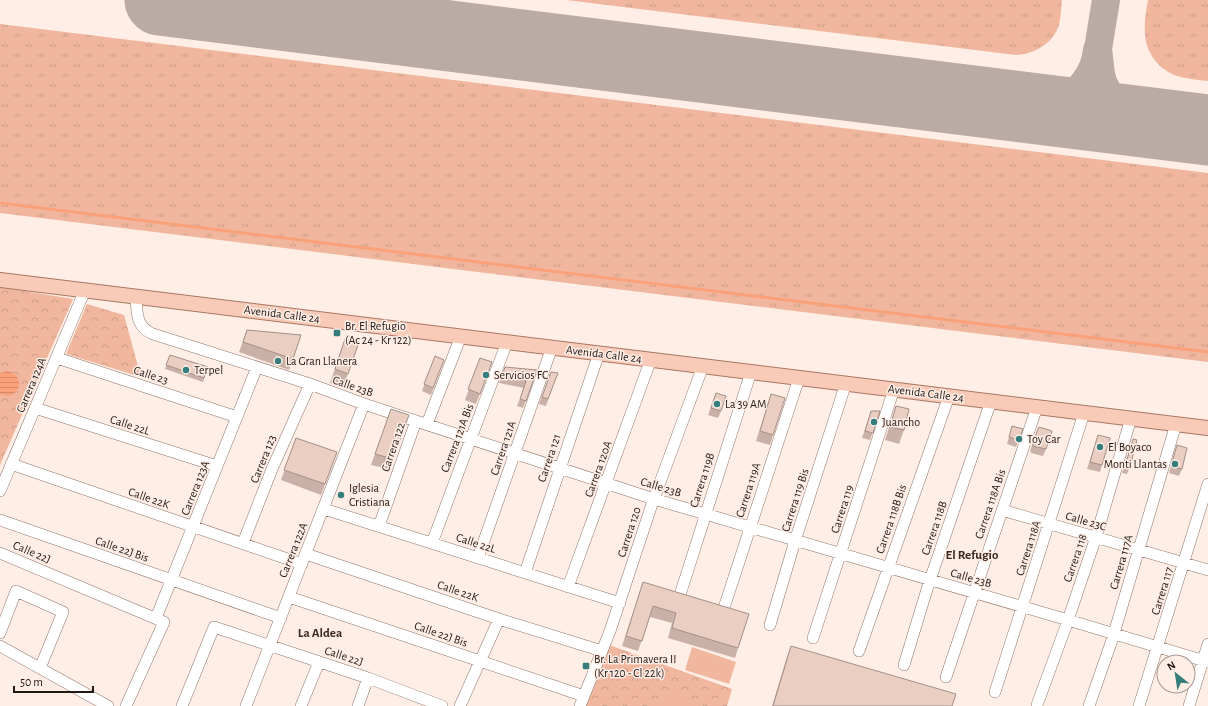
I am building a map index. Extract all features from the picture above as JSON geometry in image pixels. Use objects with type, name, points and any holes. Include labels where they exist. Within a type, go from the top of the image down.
[{"type":"main road","name":"Avenida Calle 24","points":[[0,280],[1208,428]]},
{"type":"street","name":"Carrera 124A","points":[[0,490],[85,290]]},
{"type":"street","name":"Calle 23B","points":[[136,297],[140,323],[148,332],[310,384],[364,404],[654,499],[1068,620],[1205,662]]},
{"type":"street","points":[[427,424],[461,336]]},
{"type":"street","name":"Carrera 121A Bis","points":[[432,543],[507,342]]},
{"type":"street","name":"Carrera 121A","points":[[478,558],[552,347]]},
{"type":"street","name":"Carrera 121","points":[[525,573],[599,353]]},
{"type":"street","name":"Calle 23","points":[[56,358],[237,418]]},
{"type":"street","name":"Carrera 120A","points":[[568,587],[651,360]]},
{"type":"street","name":"Carrera 120","points":[[582,701],[620,603],[654,499],[703,366]]},
{"type":"street","name":"Carrera 123A","points":[[126,706],[160,620],[171,580],[257,367]]},
{"type":"street","name":"Carrera 119B","points":[[679,598],[751,372]]},
{"type":"street","name":"Carrera 119A","points":[[723,611],[799,378]]},
{"type":"street","name":"Carrera 119 Bis","points":[[770,624],[846,383]]},
{"type":"street","name":"Carrera 123","points":[[243,544],[272,469],[310,384]]},
{"type":"street","name":"Carrera 119","points":[[813,638],[894,389]]},
{"type":"street","name":"Carrera 118B Bis","points":[[859,651],[949,396]]},
{"type":"street","name":"Carrera 118B","points":[[904,665],[930,580],[991,401]]},
{"type":"street","name":"Carrera 122A","points":[[246,706],[364,404]]},
{"type":"street","name":"Carrera 118A Bis","points":[[946,677],[1037,407]]},
{"type":"street","name":"Calle 22L","points":[[35,408],[217,466]]},
{"type":"street","name":"Carrera 118A","points":[[995,692],[1084,413]]},
{"type":"street","name":"Carrera 118","points":[[1037,704],[1096,538],[1131,418]]},
{"type":"street","name":"Carrera 122","points":[[379,526],[416,421]]},
{"type":"street","name":"Carrera 117A","points":[[1089,706],[1114,634],[1176,424]]},
{"type":"street","name":"Calle 22K","points":[[11,464],[243,544],[304,559],[602,650]]},
{"type":"street","name":"Carrera 117","points":[[1139,706],[1208,484]]},
{"type":"street","name":"Calle 22L","points":[[324,508],[620,603]]},
{"type":"street","name":"Calle 23C","points":[[1002,510],[1208,570]]},
{"type":"street","name":"Calle 22J Bis","points":[[0,520],[281,618]]},
{"type":"street","name":"Calle 22J","points":[[0,553],[160,620]]},
{"type":"street","points":[[0,633],[16,591],[63,612],[40,668]]},
{"type":"street","name":"Calle 22J Bis","points":[[289,597],[480,661],[582,701]]},
{"type":"street","points":[[460,706],[499,619]]},
{"type":"street","name":"Calle 22J","points":[[182,706],[214,627],[368,678],[442,706]]},
{"type":"street","points":[[1189,706],[1205,662],[1208,644]]},
{"type":"street","points":[[0,646],[108,706]]},
{"type":"street","points":[[301,706],[319,662]]},
{"type":"street","points":[[358,706],[368,678]]},
{"type":"green space","points":[[566,0],[1062,0],[1059,25],[1048,43],[1029,53],[1016,55]]},
{"type":"green space","points":[[1148,0],[1208,0],[1208,81],[1177,76],[1165,70],[1155,60],[1148,48],[1145,34]]},
{"type":"green space","points":[[0,24],[1208,173],[1208,362],[0,213]]},
{"type":"green space","points":[[0,287],[73,299],[0,465]]},
{"type":"green space","points":[[87,304],[124,315],[141,377],[66,354]]},
{"type":"green space","points":[[609,645],[732,689],[727,706],[586,706]]},
{"type":"green space","points":[[692,647],[736,662],[729,684],[685,670]]},
{"type":"green space","points":[[678,689],[688,706],[653,706],[652,704]]},
{"type":"shaded area","points":[[7,371],[14,374],[19,382],[16,392],[7,396],[0,394],[0,373]]},
{"type":"building","points":[[247,330],[301,335],[293,359],[243,342]]},
{"type":"building","points":[[345,339],[359,342],[348,374],[335,369]]},
{"type":"building","name":"Terpel","points":[[170,355],[208,367],[204,378],[166,365]]},
{"type":"building","points":[[435,356],[444,360],[433,388],[424,384]]},
{"type":"building","points":[[480,358],[492,362],[480,394],[468,389]]},
{"type":"building","points":[[505,367],[537,370],[526,401],[520,399],[526,381],[502,376]]},
{"type":"building","points":[[551,372],[558,373],[548,399],[542,397]]},
{"type":"building","points":[[716,393],[726,396],[721,411],[711,408]]},
{"type":"building","points":[[771,394],[785,398],[773,435],[760,431]]},
{"type":"building","points":[[896,406],[909,409],[904,430],[890,427]]},
{"type":"building","points":[[391,409],[409,415],[393,459],[375,454]]},
{"type":"building","points":[[871,411],[880,411],[873,433],[865,431]]},
{"type":"building","points":[[1012,426],[1023,429],[1019,440],[1009,437]]},
{"type":"building","points":[[1039,427],[1052,431],[1046,449],[1033,446],[1034,444],[1032,444]]},
{"type":"building","points":[[1098,435],[1110,438],[1102,465],[1090,462]]},
{"type":"building","points":[[296,438],[337,452],[325,484],[284,470]]},
{"type":"building","points":[[1133,439],[1137,440],[1130,467],[1125,466]]},
{"type":"building","points":[[1177,445],[1187,448],[1182,469],[1171,466]]},
{"type":"building","points":[[643,582],[749,614],[738,648],[672,628],[676,613],[653,606],[642,641],[626,636]]},
{"type":"building","points":[[791,646],[956,694],[952,706],[773,706]]},
{"type":"waterway","points":[[0,203],[1208,352]]},
{"type":"taxiway","points":[[1106,0],[1098,49],[1103,82],[1114,101],[1125,113],[1151,123]]},
{"type":"taxiway","points":[[1033,109],[1058,104],[1070,97],[1084,82],[1091,71],[1097,50]]},
{"type":"runway","points":[[160,0],[1208,130]]},
{"type":"place","name":"Br. El Refugio (Ac 24 - Kr 122)","points":[[337,333]]},
{"type":"place","name":"La Gran Llanera","points":[[278,361]]},
{"type":"place","name":"Terpel","points":[[186,370]]},
{"type":"place","name":"Servicios FC","points":[[486,375]]},
{"type":"place","name":"La 39 AM","points":[[717,404]]},
{"type":"place","name":"Juancho","points":[[874,422]]},
{"type":"place","name":"Toy Car","points":[[1019,439]]},
{"type":"place","name":"El Boyaco","points":[[1100,447]]},
{"type":"place","name":"Monti Llantas","points":[[1175,464]]},
{"type":"place","name":"Iglesia Cristiana","points":[[341,495]]},
{"type":"place","name":"Br. La Primavera II (Kr 120 - Cl 22k)","points":[[586,666]]},
{"type":"district","name":"El Refugio","points":[[972,555]]},
{"type":"district","name":"La Aldea","points":[[320,633]]}]
